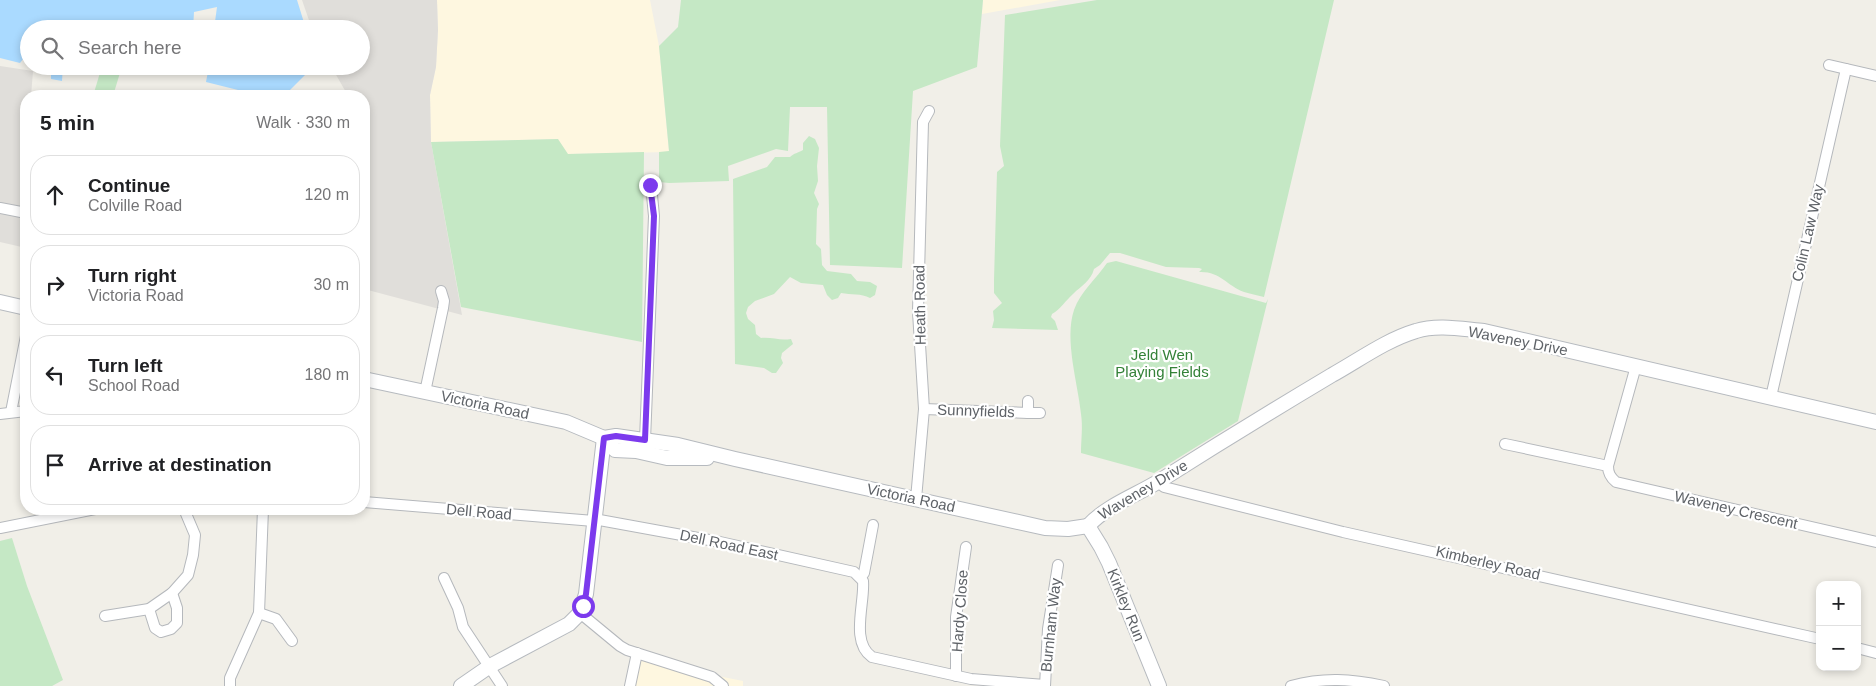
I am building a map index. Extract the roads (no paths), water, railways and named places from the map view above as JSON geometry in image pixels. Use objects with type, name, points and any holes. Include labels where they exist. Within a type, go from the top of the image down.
[{"type":"main road","points":[[0,302],[20,307]]},
{"type":"main road","name":"Waveney Drive","points":[[1088,526],[1095,518],[1110,508],[1158,482],[1266,414],[1385,344],[1417,330],[1431,328],[1484,331],[1876,422]]},
{"type":"main road","name":"Victoria Road","points":[[370,380],[566,422],[604,438],[615,450],[636,451],[667,458],[734,459]]},
{"type":"main road","name":"Victoria Road","points":[[604,438],[616,436],[678,445],[1045,528],[1068,529],[1088,526]]},
{"type":"main road","points":[[461,686],[490,666],[569,624],[580,613],[586,594],[604,438]]},
{"type":"main road","name":"Kirkley Run","points":[[1088,526],[1101,547],[1159,686]]},
{"type":"street","points":[[1829,65],[1876,76]]},
{"type":"street","name":"Colin Law Way","points":[[1771,397],[1846,69]]},
{"type":"street","name":"Heath Road","points":[[916,499],[924,409],[918,312],[923,122],[929,111]]},
{"type":"street","points":[[645,440],[654,216],[650,185]]},
{"type":"street","points":[[0,208],[20,212]]},
{"type":"street","points":[[425,392],[443,308],[444,301],[441,291]]},
{"type":"street","points":[[20,358],[5,413],[20,412]]},
{"type":"street","points":[[1505,444],[1608,466],[1636,366]]},
{"type":"street","name":"Sunnyfields","points":[[1028,400],[1028,413]]},
{"type":"street","name":"Sunnyfields","points":[[924,409],[1040,413]]},
{"type":"street","name":"Waveney Crescent","points":[[1608,466],[1611,478],[1616,482],[1876,542]]},
{"type":"street","name":"Kimberley Road","points":[[1158,482],[1164,487],[1344,532],[1816,638]]},
{"type":"street","name":"Dell Road","points":[[370,502],[594,520]]},
{"type":"street","points":[[0,528],[65,515]]},
{"type":"street","points":[[105,616],[149,609],[172,593],[188,575],[195,535],[187,515]]},
{"type":"street","points":[[230,686],[230,678],[259,613],[263,515]]},
{"type":"street","name":"Dell Road East","points":[[594,520],[720,542],[854,572],[861,577]]},
{"type":"street","points":[[873,525],[864,572],[861,577],[864,585],[860,635],[863,649],[867,653],[877,659],[971,679],[1045,686]]},
{"type":"street","name":"Hardy Close","points":[[956,676],[956,617],[966,547]]},
{"type":"street","name":"Burnham Way","points":[[1045,686],[1048,629],[1058,565]]},
{"type":"street","points":[[444,578],[458,608],[463,627],[502,686]]},
{"type":"street","points":[[149,609],[155,628],[161,632],[171,629],[177,624],[178,608],[172,593]]},
{"type":"street","points":[[259,613],[276,619],[292,641]]},
{"type":"street","points":[[580,613],[620,646],[712,677],[723,686]]},
{"type":"street","points":[[1861,649],[1876,653]]},
{"type":"street","points":[[630,686],[637,653]]},
{"type":"street","points":[[1291,686],[1309,682],[1350,679],[1384,686]]},
{"type":"water","points":[[0,0],[297,0],[303,20],[215,20],[217,7],[194,12],[194,20],[20,20],[20,63],[0,58]]},
{"type":"water","points":[[51,75],[62,75],[62,81],[51,79]]},
{"type":"water","points":[[207,75],[305,75],[290,90],[238,90],[206,82]]},
{"type":"park label","name":"Jeld Wen Playing Fields","points":[[1162,364]]}]
